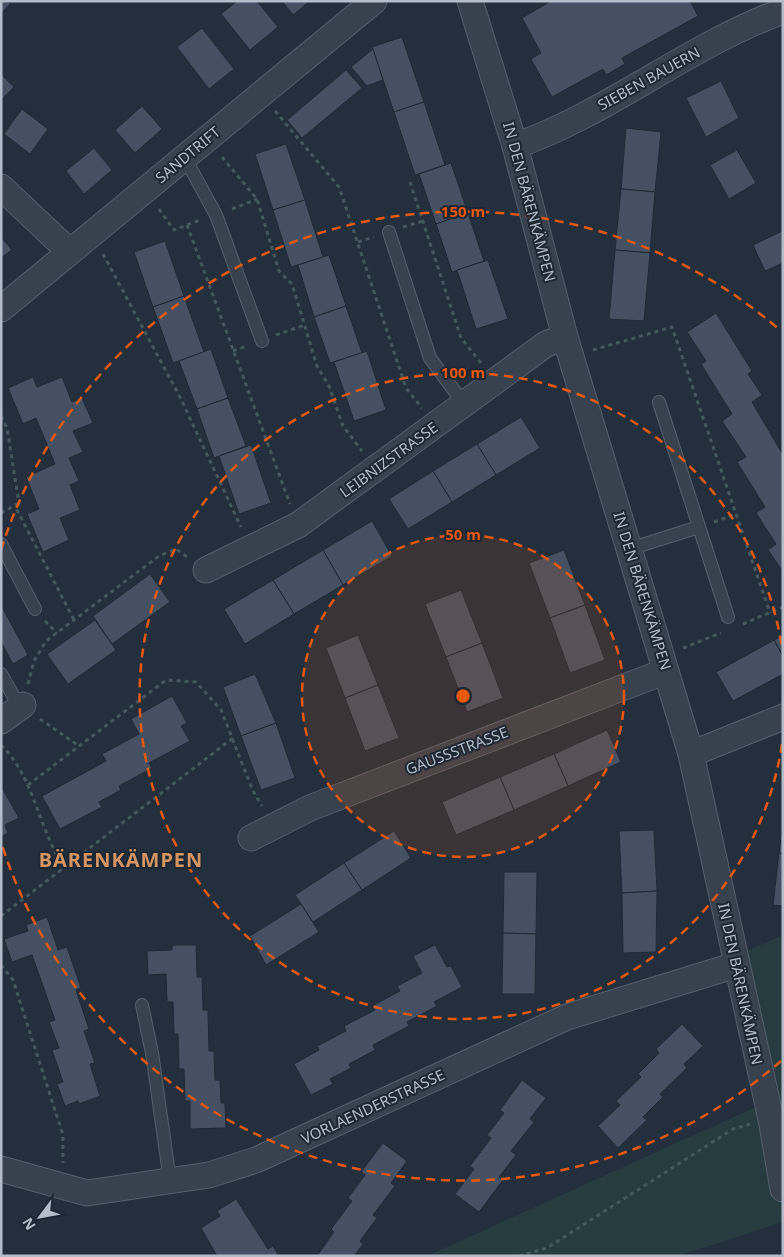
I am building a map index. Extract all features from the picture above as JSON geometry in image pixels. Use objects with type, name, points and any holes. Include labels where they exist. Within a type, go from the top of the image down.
[{"type":"street","name":"SANDTRIFT","points":[[1,309],[374,1]]},
{"type":"street","name":"IN DEN BÄRENKÄMPEN","points":[[470,1],[515,146],[568,347],[691,754],[771,1119],[783,1189]]},
{"type":"street","name":"SIEBEN BAUERN","points":[[515,146],[554,131],[724,38],[783,10]]},
{"type":"street","points":[[1,187],[70,252]]},
{"type":"street","name":"LEIBNIZSTRASSE","points":[[206,570],[298,525],[465,406],[546,344],[568,347]]},
{"type":"street","name":"GAUSSSTRASSE","points":[[251,838],[310,808],[666,671]]},
{"type":"street","points":[[691,754],[783,717]]},
{"type":"street","name":"VORLAENDERSTRASSE","points":[[1,1169],[87,1193],[209,1175],[256,1160],[567,1017],[736,965]]},
{"type":"lane","points":[[185,158],[216,215],[262,340]]},
{"type":"lane","points":[[389,232],[430,358],[465,406]]},
{"type":"lane","points":[[659,402],[728,618]]},
{"type":"lane","points":[[629,549],[699,527]]},
{"type":"lane","points":[[1,544],[35,609]]},
{"type":"lane","points":[[1,674],[15,711]]},
{"type":"lane","points":[[142,1005],[152,1053],[170,1181]]},
{"type":"path","points":[[261,95],[340,187],[406,388],[436,426]]},
{"type":"path","points":[[207,139],[257,199],[279,271],[292,284],[317,366],[330,386],[343,426],[377,469]]},
{"type":"path","points":[[410,182],[461,338],[496,382]]},
{"type":"path","points":[[187,225],[298,525]]},
{"type":"path","points":[[92,235],[180,397],[251,548]]},
{"type":"path","points":[[568,347],[672,328],[770,613]]},
{"type":"path","points":[[1,416],[7,428],[19,503],[17,510],[74,620]]},
{"type":"path","points":[[1,513],[19,503]]},
{"type":"path","points":[[699,527],[736,514]]},
{"type":"path","points":[[79,746],[15,711],[34,661],[46,641],[159,556],[176,549],[206,570]]},
{"type":"path","points":[[28,785],[166,680],[196,682],[222,710],[253,790],[273,826]]},
{"type":"path","points":[[1,916],[232,738]]},
{"type":"path","points":[[1,745],[28,785],[53,851],[64,867]]},
{"type":"path","points":[[1,965],[13,980],[63,1135],[64,1170],[59,1185]]},
{"type":"path","points":[[519,1256],[547,1248],[733,1129],[771,1119]]},
{"type":"green space","points":[[783,935],[783,1222],[678,1256],[427,1256],[780,1096],[745,952]]},
{"type":"building","points":[[1,1],[11,3],[1,14]]},
{"type":"building","points":[[237,1],[257,1],[278,27],[250,50],[221,14]]},
{"type":"building","points":[[282,1],[310,1],[293,15]]},
{"type":"building","points":[[551,1],[690,1],[698,16],[622,58],[625,64],[606,75],[603,69],[552,97],[531,59],[541,53],[522,18]]},
{"type":"building","points":[[202,28],[234,69],[209,89],[177,47]]},
{"type":"building","points":[[402,37],[424,102],[394,112],[372,47]]},
{"type":"building","points":[[373,49],[383,80],[367,86],[351,67]]},
{"type":"building","points":[[346,70],[362,88],[302,138],[287,120]]},
{"type":"building","points":[[1,74],[14,87],[1,100]]},
{"type":"building","points":[[721,81],[739,118],[706,137],[686,98]]},
{"type":"building","points":[[424,102],[445,165],[415,175],[394,112]]},
{"type":"building","points":[[142,106],[162,129],[135,153],[115,130]]},
{"type":"building","points":[[22,109],[48,129],[30,154],[4,134]]},
{"type":"building","points":[[626,128],[661,132],[655,192],[621,189]]},
{"type":"building","points":[[286,144],[305,200],[273,210],[255,154]]},
{"type":"building","points":[[94,148],[112,170],[84,194],[66,171]]},
{"type":"building","points":[[737,150],[756,183],[729,199],[710,165]]},
{"type":"building","points":[[451,163],[468,213],[436,224],[419,174]]},
{"type":"building","points":[[621,189],[655,192],[650,253],[615,250]]},
{"type":"building","points":[[305,200],[323,257],[291,267],[273,210]]},
{"type":"building","points":[[468,213],[484,261],[452,272],[436,224]]},
{"type":"building","points":[[782,231],[783,263],[765,271],[753,245]]},
{"type":"building","points":[[1,237],[12,250],[1,258]]},
{"type":"building","points":[[165,241],[184,296],[153,307],[134,252]]},
{"type":"building","points":[[615,250],[650,253],[644,321],[609,319]]},
{"type":"building","points":[[329,255],[346,306],[314,317],[298,265]]},
{"type":"building","points":[[488,260],[508,319],[476,329],[457,270]]},
{"type":"building","points":[[184,296],[204,352],[173,363],[153,307]]},
{"type":"building","points":[[346,306],[362,353],[330,363],[314,317]]},
{"type":"building","points":[[716,313],[752,371],[748,374],[762,395],[752,402],[783,455],[783,572],[768,550],[776,544],[756,513],[765,507],[737,462],[746,457],[722,421],[732,414],[701,364],[706,361],[687,332]]},
{"type":"building","points":[[211,349],[228,398],[197,409],[179,361]]},
{"type":"building","points":[[367,351],[386,410],[354,421],[334,362]]},
{"type":"building","points":[[33,377],[37,387],[62,377],[72,402],[82,398],[93,423],[73,431],[83,452],[69,458],[79,481],[70,485],[80,510],[60,518],[69,540],[43,552],[27,514],[39,509],[26,477],[55,464],[36,418],[23,424],[8,388]]},
{"type":"building","points":[[228,398],[246,446],[214,458],[197,409]]},
{"type":"building","points":[[521,417],[540,448],[496,475],[477,444]]},
{"type":"building","points":[[477,444],[496,475],[452,502],[433,471]]},
{"type":"building","points":[[251,445],[271,503],[239,514],[219,456]]},
{"type":"building","points":[[433,471],[452,502],[408,529],[389,499]]},
{"type":"building","points":[[372,521],[392,556],[343,585],[323,550]]},
{"type":"building","points":[[323,550],[343,585],[294,614],[273,580]]},
{"type":"building","points":[[564,550],[585,605],[550,618],[529,563]]},
{"type":"building","points":[[150,574],[170,602],[112,644],[93,616]]},
{"type":"building","points":[[273,580],[294,614],[245,644],[224,609]]},
{"type":"building","points":[[461,590],[482,643],[446,657],[425,604]]},
{"type":"building","points":[[1,605],[28,655],[13,664],[1,642]]},
{"type":"building","points":[[585,605],[605,660],[570,673],[550,618]]},
{"type":"building","points":[[95,620],[116,650],[68,684],[47,654]]},
{"type":"building","points":[[358,635],[378,685],[345,698],[326,648]]},
{"type":"building","points":[[783,635],[783,656],[774,640]]},
{"type":"building","points":[[774,640],[783,656],[783,674],[733,701],[716,672]]},
{"type":"building","points":[[482,643],[503,698],[467,712],[446,657]]},
{"type":"building","points":[[255,674],[276,723],[241,736],[223,687]]},
{"type":"building","points":[[378,685],[399,738],[365,751],[345,698]]},
{"type":"building","points":[[172,696],[187,723],[181,726],[190,741],[149,763],[152,768],[119,786],[121,790],[99,802],[102,807],[60,829],[42,796],[106,761],[102,754],[139,734],[131,719]]},
{"type":"building","points":[[276,723],[295,778],[261,790],[241,736]]},
{"type":"building","points":[[607,730],[621,762],[568,786],[554,754]]},
{"type":"building","points":[[554,754],[568,786],[514,810],[500,777]]},
{"type":"building","points":[[500,777],[514,810],[456,835],[442,802]]},
{"type":"building","points":[[1,786],[19,818],[5,825],[8,833],[1,837]]},
{"type":"building","points":[[783,820],[783,854],[779,853]]},
{"type":"building","points":[[654,830],[657,891],[622,893],[619,831]]},
{"type":"building","points":[[394,831],[411,858],[362,890],[344,863]]},
{"type":"building","points":[[779,853],[783,854],[783,906],[773,905]]},
{"type":"building","points":[[344,863],[362,890],[313,922],[295,895]]},
{"type":"building","points":[[504,872],[537,872],[536,934],[503,933]]},
{"type":"building","points":[[657,891],[656,952],[623,953],[622,893]]},
{"type":"building","points":[[301,904],[319,932],[266,965],[250,936]]},
{"type":"building","points":[[47,917],[58,950],[67,947],[81,988],[76,990],[89,1029],[84,1031],[95,1063],[90,1064],[100,1096],[79,1104],[78,1101],[65,1106],[57,1084],[63,1082],[52,1050],[59,1048],[49,1022],[55,1020],[32,955],[12,962],[4,939],[28,931],[26,925]]},
{"type":"building","points":[[503,933],[536,934],[535,994],[502,994]]},
{"type":"building","points":[[172,945],[196,945],[197,977],[202,977],[203,1010],[208,1010],[209,1051],[214,1051],[215,1080],[220,1080],[221,1103],[225,1103],[226,1128],[190,1129],[190,1101],[185,1101],[184,1069],[179,1069],[178,1034],[174,1034],[173,1002],[167,1002],[166,974],[148,975],[147,951],[172,950]]},
{"type":"building","points":[[435,945],[447,967],[451,966],[462,987],[434,1002],[437,1006],[407,1022],[409,1026],[373,1045],[375,1050],[349,1064],[351,1068],[330,1079],[333,1084],[311,1095],[294,1064],[319,1050],[317,1046],[346,1031],[344,1026],[375,1010],[372,1006],[400,991],[397,986],[422,973],[413,956]]},
{"type":"building","points":[[682,1024],[703,1046],[684,1064],[687,1068],[660,1094],[663,1097],[643,1117],[647,1120],[618,1148],[598,1126],[620,1105],[616,1101],[641,1077],[638,1074],[659,1053],[656,1049]]},
{"type":"building","points":[[522,1080],[546,1098],[530,1119],[534,1122],[511,1151],[516,1155],[499,1177],[503,1180],[479,1212],[455,1194],[474,1169],[470,1166],[491,1138],[487,1135],[504,1113],[500,1110]]},
{"type":"building","points":[[383,1143],[407,1161],[391,1183],[395,1186],[373,1215],[377,1218],[360,1241],[363,1244],[354,1256],[317,1256],[334,1232],[331,1229],[352,1201],[348,1198],[365,1175],[361,1172]]},
{"type":"building","points":[[236,1199],[268,1249],[273,1246],[279,1256],[217,1256],[201,1228],[220,1216],[217,1211]]},
{"type":"district","name":"BÄRENKÄMPEN","points":[[121,860]]}]
